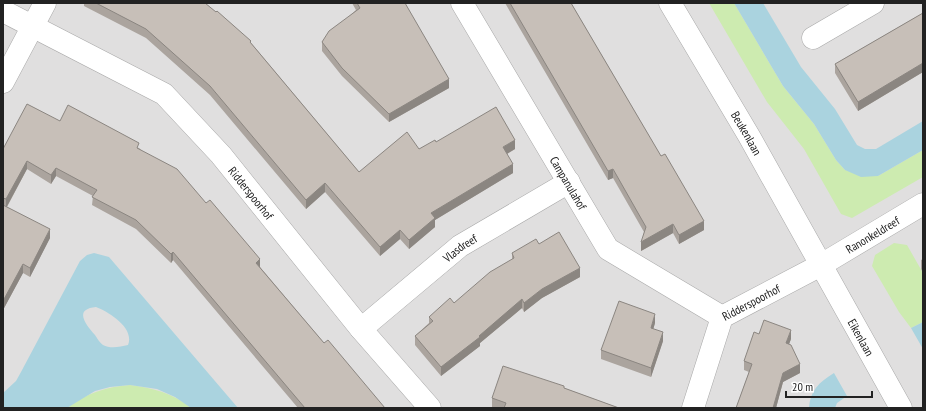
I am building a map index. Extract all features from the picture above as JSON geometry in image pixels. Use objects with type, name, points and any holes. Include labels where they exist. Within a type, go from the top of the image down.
[{"type":"street","points":[[3,82],[45,3]]},
{"type":"street","name":"Campanulahof","points":[[462,3],[608,249],[722,317]]},
{"type":"street","name":"Beukenlaan","points":[[670,3],[749,136],[822,265]]},
{"type":"street","points":[[813,38],[873,3]]},
{"type":"street","name":"Ridderspoorhof","points":[[3,11],[164,94],[221,155],[361,329],[430,408]]},
{"type":"street","name":"Vlasdreef","points":[[361,329],[460,246],[569,182]]},
{"type":"street","name":"Ranonkeldreef","points":[[822,265],[923,204]]},
{"type":"street","name":"Ridderspoorhof","points":[[693,408],[722,317],[822,265]]},
{"type":"street","name":"Eikenlaan","points":[[822,265],[901,408]]},
{"type":"shaded area","points":[[3,3],[923,3],[923,408],[3,408]]},
{"type":"green space","points":[[709,3],[734,3],[783,86],[814,124],[836,160],[845,170],[878,176],[923,150],[923,177],[852,218],[841,214],[804,149],[767,102]]},
{"type":"green space","points":[[894,243],[907,245],[923,273],[923,322],[911,328],[899,312],[872,266],[875,255]]},
{"type":"green space","points":[[130,385],[147,388],[170,395],[191,408],[67,408],[81,398],[105,389]]},
{"type":"water","points":[[734,3],[763,3],[801,67],[835,109],[857,145],[865,149],[876,149],[923,121],[923,150],[878,176],[861,177],[845,170],[836,160],[814,124],[783,86]]},
{"type":"water","points":[[94,253],[109,257],[238,408],[191,408],[175,397],[157,389],[130,385],[110,387],[95,391],[67,408],[3,408],[3,393],[16,381],[80,261],[87,255]],"holes":[[[96,307],[120,322],[128,333],[128,345],[112,347],[103,345],[100,342],[88,327],[83,314],[89,308]]]},
{"type":"water","points":[[923,322],[923,349],[911,328]]},
{"type":"water","points":[[834,373],[847,396],[837,403],[835,408],[809,408],[813,392],[824,380]]},
{"type":"building","points":[[96,3],[205,3],[216,12],[217,11],[251,41],[250,42],[359,172],[407,132],[419,149],[435,140],[436,142],[496,107],[515,140],[503,147],[513,164],[431,213],[435,218],[409,240],[400,230],[380,247],[325,183],[306,200],[210,86],[146,29]]},
{"type":"building","points":[[357,3],[405,3],[449,79],[389,114],[342,68],[322,42],[329,31],[360,8]]},
{"type":"building","points":[[510,3],[571,3],[661,156],[665,154],[704,221],[679,235],[673,224],[641,242],[646,227],[613,169],[608,171]]},
{"type":"building","points":[[923,13],[923,63],[858,102],[835,64]]},
{"type":"building","points":[[27,104],[60,121],[68,105],[139,143],[137,148],[177,169],[206,203],[210,200],[260,259],[256,263],[324,343],[328,340],[385,408],[305,408],[173,252],[171,254],[136,220],[92,197],[97,190],[56,168],[51,175],[27,161],[6,199],[3,198],[3,149]]},
{"type":"building","points":[[3,205],[50,229],[30,268],[23,264],[3,301]]},
{"type":"building","points":[[559,232],[580,268],[542,289],[524,303],[522,299],[479,336],[480,337],[441,367],[415,336],[433,321],[429,317],[450,298],[454,303],[490,272],[514,258],[512,253],[536,239],[539,244]]},
{"type":"building","points":[[619,301],[655,314],[651,328],[663,332],[651,368],[601,350]]},
{"type":"building","points":[[764,320],[791,330],[786,343],[791,345],[800,364],[783,373],[773,408],[736,408],[752,364],[744,361],[754,332],[759,334]]},
{"type":"building","points":[[503,366],[564,386],[564,388],[619,408],[504,408],[506,403],[492,398]]}]
